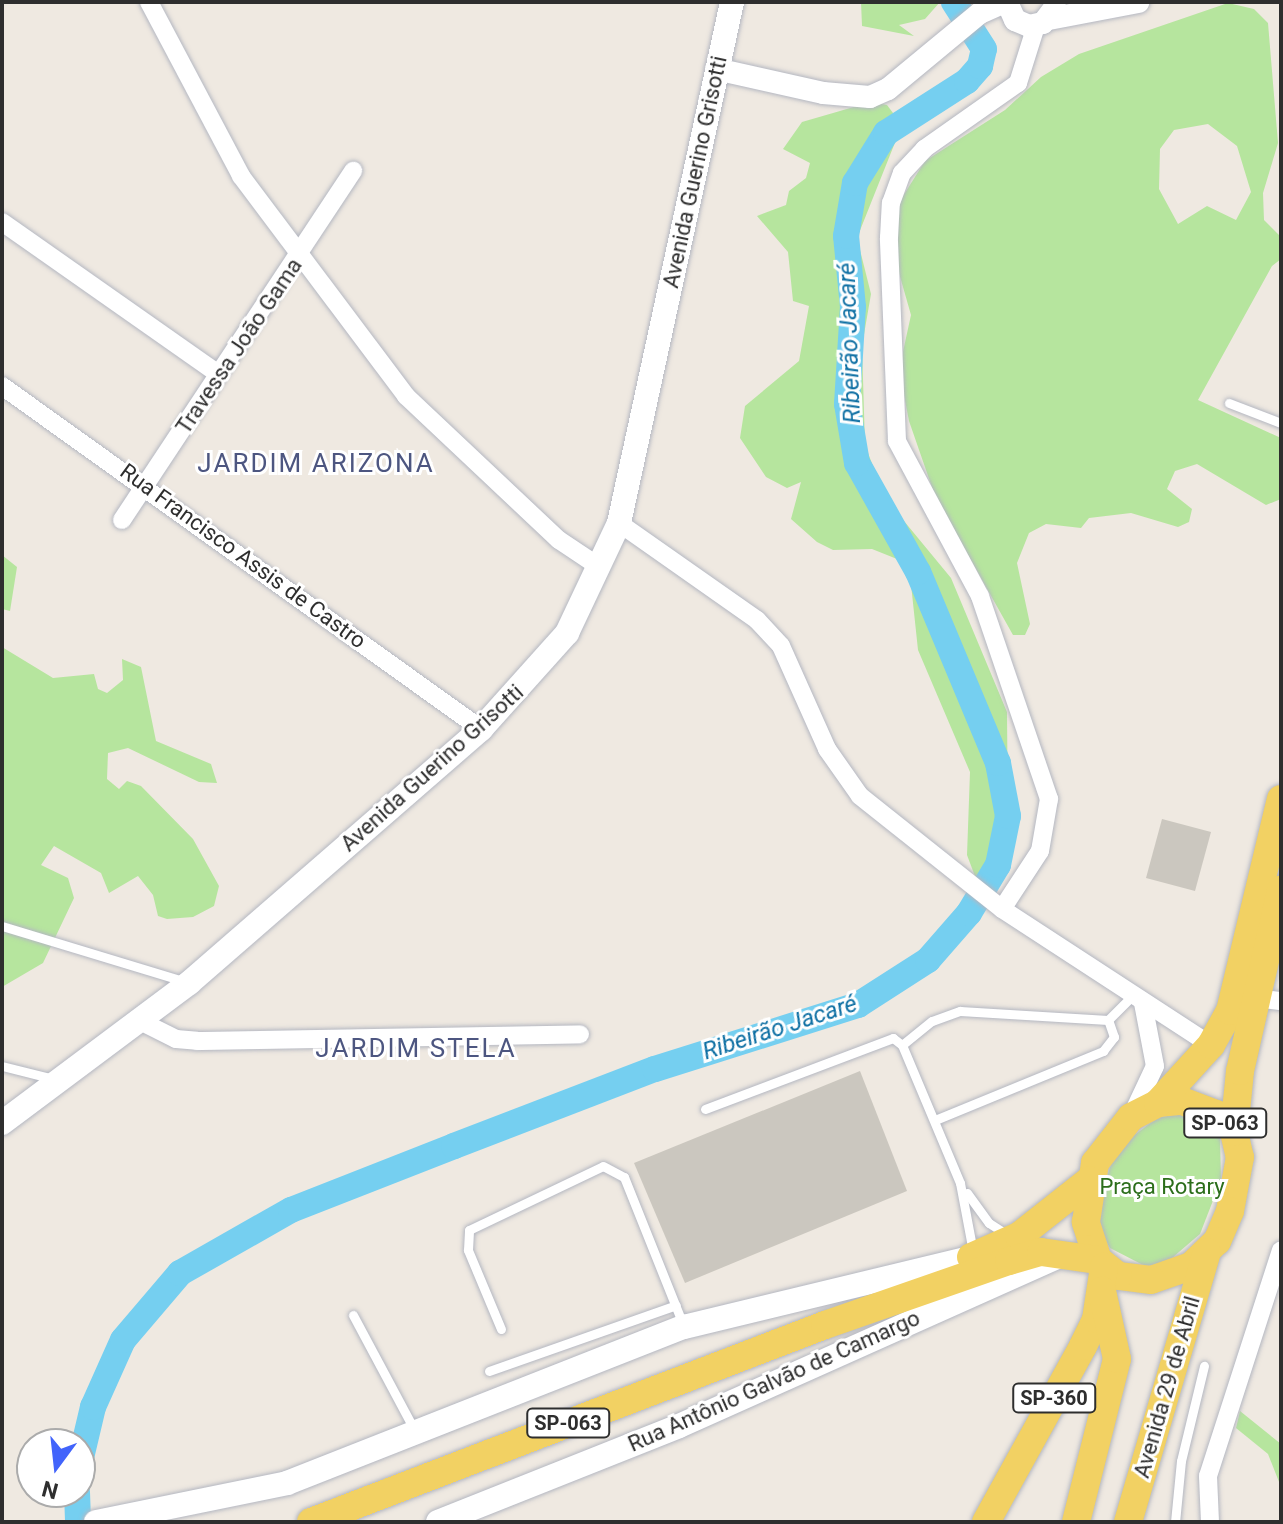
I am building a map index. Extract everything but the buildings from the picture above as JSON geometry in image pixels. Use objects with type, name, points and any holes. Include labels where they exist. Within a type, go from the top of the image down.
[{"type":"main road","name":"Avenida Guerino Grisotti","points":[[2,1123],[189,983],[481,729],[567,633],[601,568],[619,523],[732,2]]},
{"type":"main road","name":"SP-063","points":[[1101,1273],[1086,1222],[1090,1180],[1107,1142],[1131,1117],[1158,1103],[1211,1045],[1237,989],[1281,799]]},
{"type":"main road","name":"SP-063","points":[[311,1522],[825,1325],[1009,1261],[1064,1254],[1101,1273],[1151,1280],[1171,1276],[1207,1252],[1237,1185],[1234,1132],[1268,1000],[1281,890]]},
{"type":"main road","name":"SP-063","points":[[1158,1103],[1200,1105],[1234,1132]]},
{"type":"main road","name":"SP-063","points":[[825,1325],[1013,1239],[1090,1180]]},
{"type":"main road","name":"Avenida 29 de Abril","points":[[1128,1522],[1207,1252]]},
{"type":"main road","name":"Rua Antônio Galvão de Camargo","points":[[438,1522],[679,1426],[1064,1254]]},
{"type":"main road","points":[[97,1522],[287,1483],[654,1338],[680,1316],[969,1258]]},
{"type":"main road","name":"SP-360","points":[[986,1522],[1083,1346],[1101,1273]]},
{"type":"main road","points":[[1076,1522],[1117,1359],[1101,1273]]},
{"type":"street","points":[[149,2],[241,176],[406,396],[559,540],[601,568]]},
{"type":"street","points":[[716,69],[823,93],[870,97],[888,89],[980,13],[1006,2],[1015,20],[1138,2]]},
{"type":"street","points":[[989,898],[1040,851],[1049,799],[985,608],[897,441],[889,238],[891,203],[902,173],[924,149],[1018,83],[1047,15]]},
{"type":"street","name":"Travessa João Gama","points":[[122,520],[300,256],[353,171]]},
{"type":"street","points":[[2,222],[218,374]]},
{"type":"street","name":"Rua Francisco Assis de Castro","points":[[2,386],[146,485],[481,729]]},
{"type":"street","points":[[619,523],[757,620],[796,673],[845,780],[989,898],[1138,1000],[1211,1045]]},
{"type":"street","points":[[1131,1117],[1155,1066],[1138,1000]]},
{"type":"street","points":[[140,1021],[176,1039],[197,1041],[580,1034]]},
{"type":"street","points":[[1210,1522],[1208,1476],[1281,1250]]},
{"type":"lane","points":[[1229,403],[1281,423]]},
{"type":"lane","points":[[2,926],[189,983]]},
{"type":"lane","points":[[902,1045],[932,1021],[960,1011],[1108,1020],[1138,1000]]},
{"type":"lane","points":[[935,1120],[1103,1051],[1114,1037],[1108,1020]]},
{"type":"lane","points":[[705,1109],[885,1038],[902,1045],[960,1183],[989,1223],[1013,1239]]},
{"type":"lane","points":[[2,1066],[57,1080]]},
{"type":"lane","points":[[489,1371],[644,1314],[680,1316],[624,1177],[603,1166],[469,1230],[468,1250],[501,1329]]},
{"type":"lane","points":[[960,1183],[969,1258]]},
{"type":"lane","points":[[644,1314],[654,1338]]},
{"type":"lane","points":[[353,1315],[415,1431]]},
{"type":"lane","points":[[1175,1522],[1181,1461],[1204,1366]]},
{"type":"green space","points":[[861,2],[940,2],[925,19],[899,25],[914,36],[862,26]]},
{"type":"green space","points":[[1228,3],[1254,9],[1268,23],[1278,143],[1263,193],[1264,220],[1281,237],[1281,259],[1272,266],[1198,400],[1281,438],[1281,499],[1266,505],[1197,464],[1175,471],[1167,489],[1192,509],[1189,522],[1178,527],[1131,513],[1089,518],[1081,528],[1046,524],[1029,533],[1017,563],[1030,624],[1025,635],[1013,635],[935,496],[909,421],[899,370],[911,315],[895,259],[898,204],[925,161],[1005,110],[1041,77],[1079,54]],"holes":[[[1208,124],[1237,146],[1251,192],[1236,220],[1207,206],[1178,224],[1159,189],[1160,149],[1174,130]]]},
{"type":"green space","points":[[871,102],[887,105],[902,125],[857,238],[871,294],[862,346],[865,445],[885,498],[951,578],[1007,712],[1008,826],[994,863],[976,879],[967,855],[970,772],[918,650],[910,575],[897,559],[872,549],[833,550],[817,542],[791,519],[801,482],[787,488],[766,477],[740,438],[745,406],[799,361],[809,306],[793,301],[788,252],[757,216],[786,205],[789,191],[806,178],[810,163],[783,149],[802,122]]},
{"type":"green space","points":[[2,555],[17,567],[10,611],[2,609]]},
{"type":"green space","points":[[2,647],[53,678],[94,674],[98,689],[107,693],[123,680],[122,659],[141,667],[156,741],[211,764],[217,783],[199,782],[128,748],[108,753],[107,779],[119,789],[127,781],[141,786],[193,839],[219,886],[214,906],[193,917],[167,919],[158,916],[153,895],[138,876],[109,893],[101,873],[54,846],[41,865],[68,878],[74,898],[43,963],[2,987]]},
{"type":"green space","name":"Praça Rotary","points":[[1178,1114],[1211,1127],[1220,1138],[1221,1180],[1200,1234],[1165,1264],[1145,1266],[1110,1248],[1099,1229],[1098,1207],[1112,1161],[1128,1140],[1157,1118]]},
{"type":"green space","points":[[1240,1411],[1281,1444],[1281,1487],[1268,1454],[1236,1428]]},
{"type":"waterway","name":"Ribeirão Jacaré","points":[[88,1428],[93,1407],[123,1340],[180,1273],[291,1210],[655,1069],[858,1005],[928,960],[969,913],[998,865],[1008,816],[998,763],[918,572],[857,463],[847,404],[853,307],[846,236],[855,183],[886,133],[967,81],[980,66],[984,49],[954,2]]},
{"type":"waterway","name":"Ribeirão Jacaré","points":[[78,1508],[78,1522]]},
{"type":"district","name":"JARDIM ARIZONA","points":[[316,464]]},
{"type":"district","name":"JARDIM STELA","points":[[416,1049]]}]
